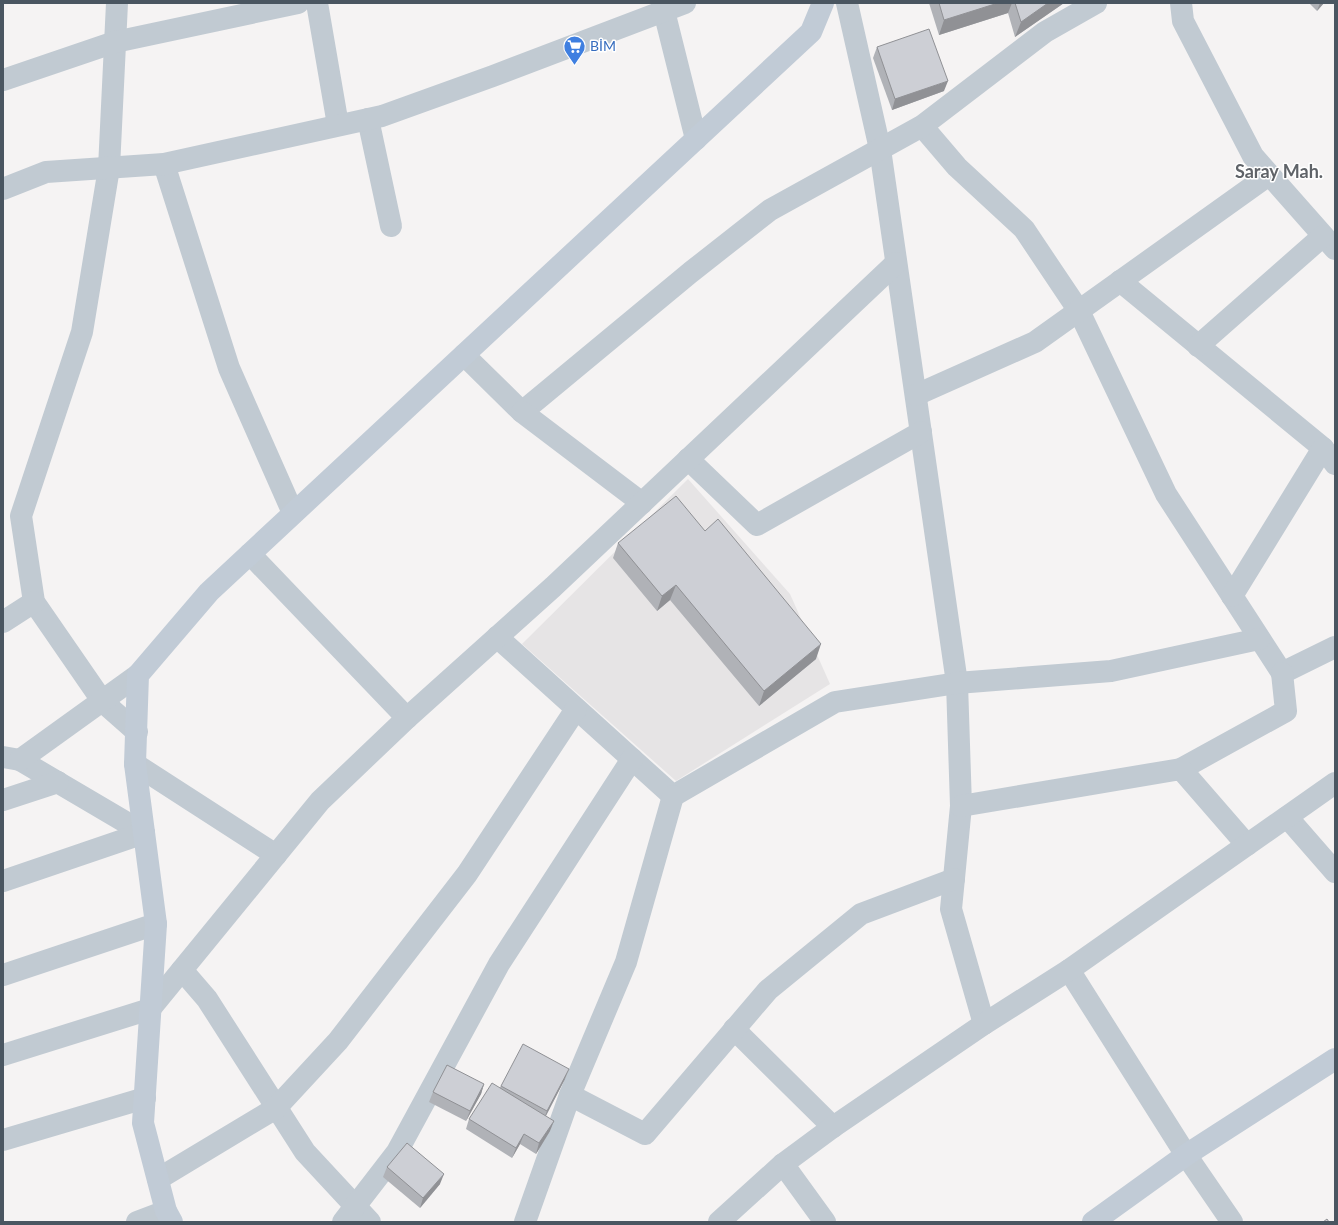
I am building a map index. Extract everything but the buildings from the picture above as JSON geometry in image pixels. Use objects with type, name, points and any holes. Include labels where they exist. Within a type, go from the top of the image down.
[{"type":"street","points":[[117,3],[108,168],[82,332],[21,516],[34,602],[103,702],[136,732]]},
{"type":"street","points":[[3,80],[115,42],[298,3]]},
{"type":"street","points":[[317,3],[338,125]]},
{"type":"street","points":[[3,190],[46,172],[164,164],[368,119],[493,76],[663,7],[685,3]]},
{"type":"street","points":[[11,759],[103,702],[138,675],[209,592],[811,32],[823,3]]},
{"type":"street","points":[[847,3],[880,149],[957,683],[961,806],[951,909],[984,1024]]},
{"type":"street","points":[[522,412],[691,272],[770,210],[922,126],[1045,32],[1096,3]]},
{"type":"street","points":[[1181,3],[1182,21],[1253,156],[1329,242],[1198,346]]},
{"type":"street","points":[[663,7],[696,139]]},
{"type":"street","points":[[368,119],[390,226]]},
{"type":"street","points":[[922,126],[957,167],[1024,230],[1079,311],[1166,494],[1282,673],[1286,711],[1181,768],[961,806]]},
{"type":"street","points":[[164,164],[229,368],[293,514]]},
{"type":"street","points":[[916,395],[1035,342],[1269,175]]},
{"type":"street","points":[[3,1055],[150,1009],[320,802],[407,718],[642,503],[896,263]]},
{"type":"street","points":[[1120,281],[1329,456],[1232,596]]},
{"type":"street","points":[[464,354],[522,412],[642,503]]},
{"type":"street","points":[[688,459],[757,525],[921,432]]},
{"type":"street","points":[[250,554],[407,718]]},
{"type":"street","points":[[3,622],[34,602]]},
{"type":"street","points":[[497,637],[673,796]]},
{"type":"street","points":[[525,1222],[570,1095],[626,962],[673,796],[835,702],[957,683],[1111,671],[1259,638]]},
{"type":"street","points":[[1282,673],[1335,647]]},
{"type":"street","points":[[137,1222],[169,1216],[143,1123],[156,924],[135,764],[138,675]]},
{"type":"street","points":[[158,1179],[276,1108],[338,1041],[467,874],[576,709]]},
{"type":"street","points":[[11,759],[58,782],[144,833]]},
{"type":"street","points":[[182,970],[207,999],[305,1152],[356,1217],[397,1152],[499,964],[632,759]]},
{"type":"street","points":[[135,764],[276,855]]},
{"type":"street","points":[[1181,768],[1248,845]]},
{"type":"street","points":[[3,800],[58,782]]},
{"type":"street","points":[[719,1222],[783,1164],[833,1127],[984,1024],[1069,970],[1335,783]]},
{"type":"street","points":[[1287,817],[1335,872]]},
{"type":"street","points":[[3,881],[144,833]]},
{"type":"street","points":[[570,1095],[645,1134],[768,990],[861,914],[954,879]]},
{"type":"street","points":[[3,975],[156,924]]},
{"type":"street","points":[[1069,970],[1186,1155],[1232,1222]]},
{"type":"street","points":[[734,1029],[833,1127]]},
{"type":"street","points":[[1093,1222],[1186,1155],[1335,1059]]},
{"type":"street","points":[[3,1140],[145,1098]]},
{"type":"street","points":[[783,1164],[825,1222]]},
{"type":"shaded area","points":[[688,479],[790,594],[830,684],[676,781],[522,644]]},
{"type":"place","name":"BİM","points":[[575,66]]},
{"type":"district","name":"Saray Mah.","points":[[1279,172]]}]
